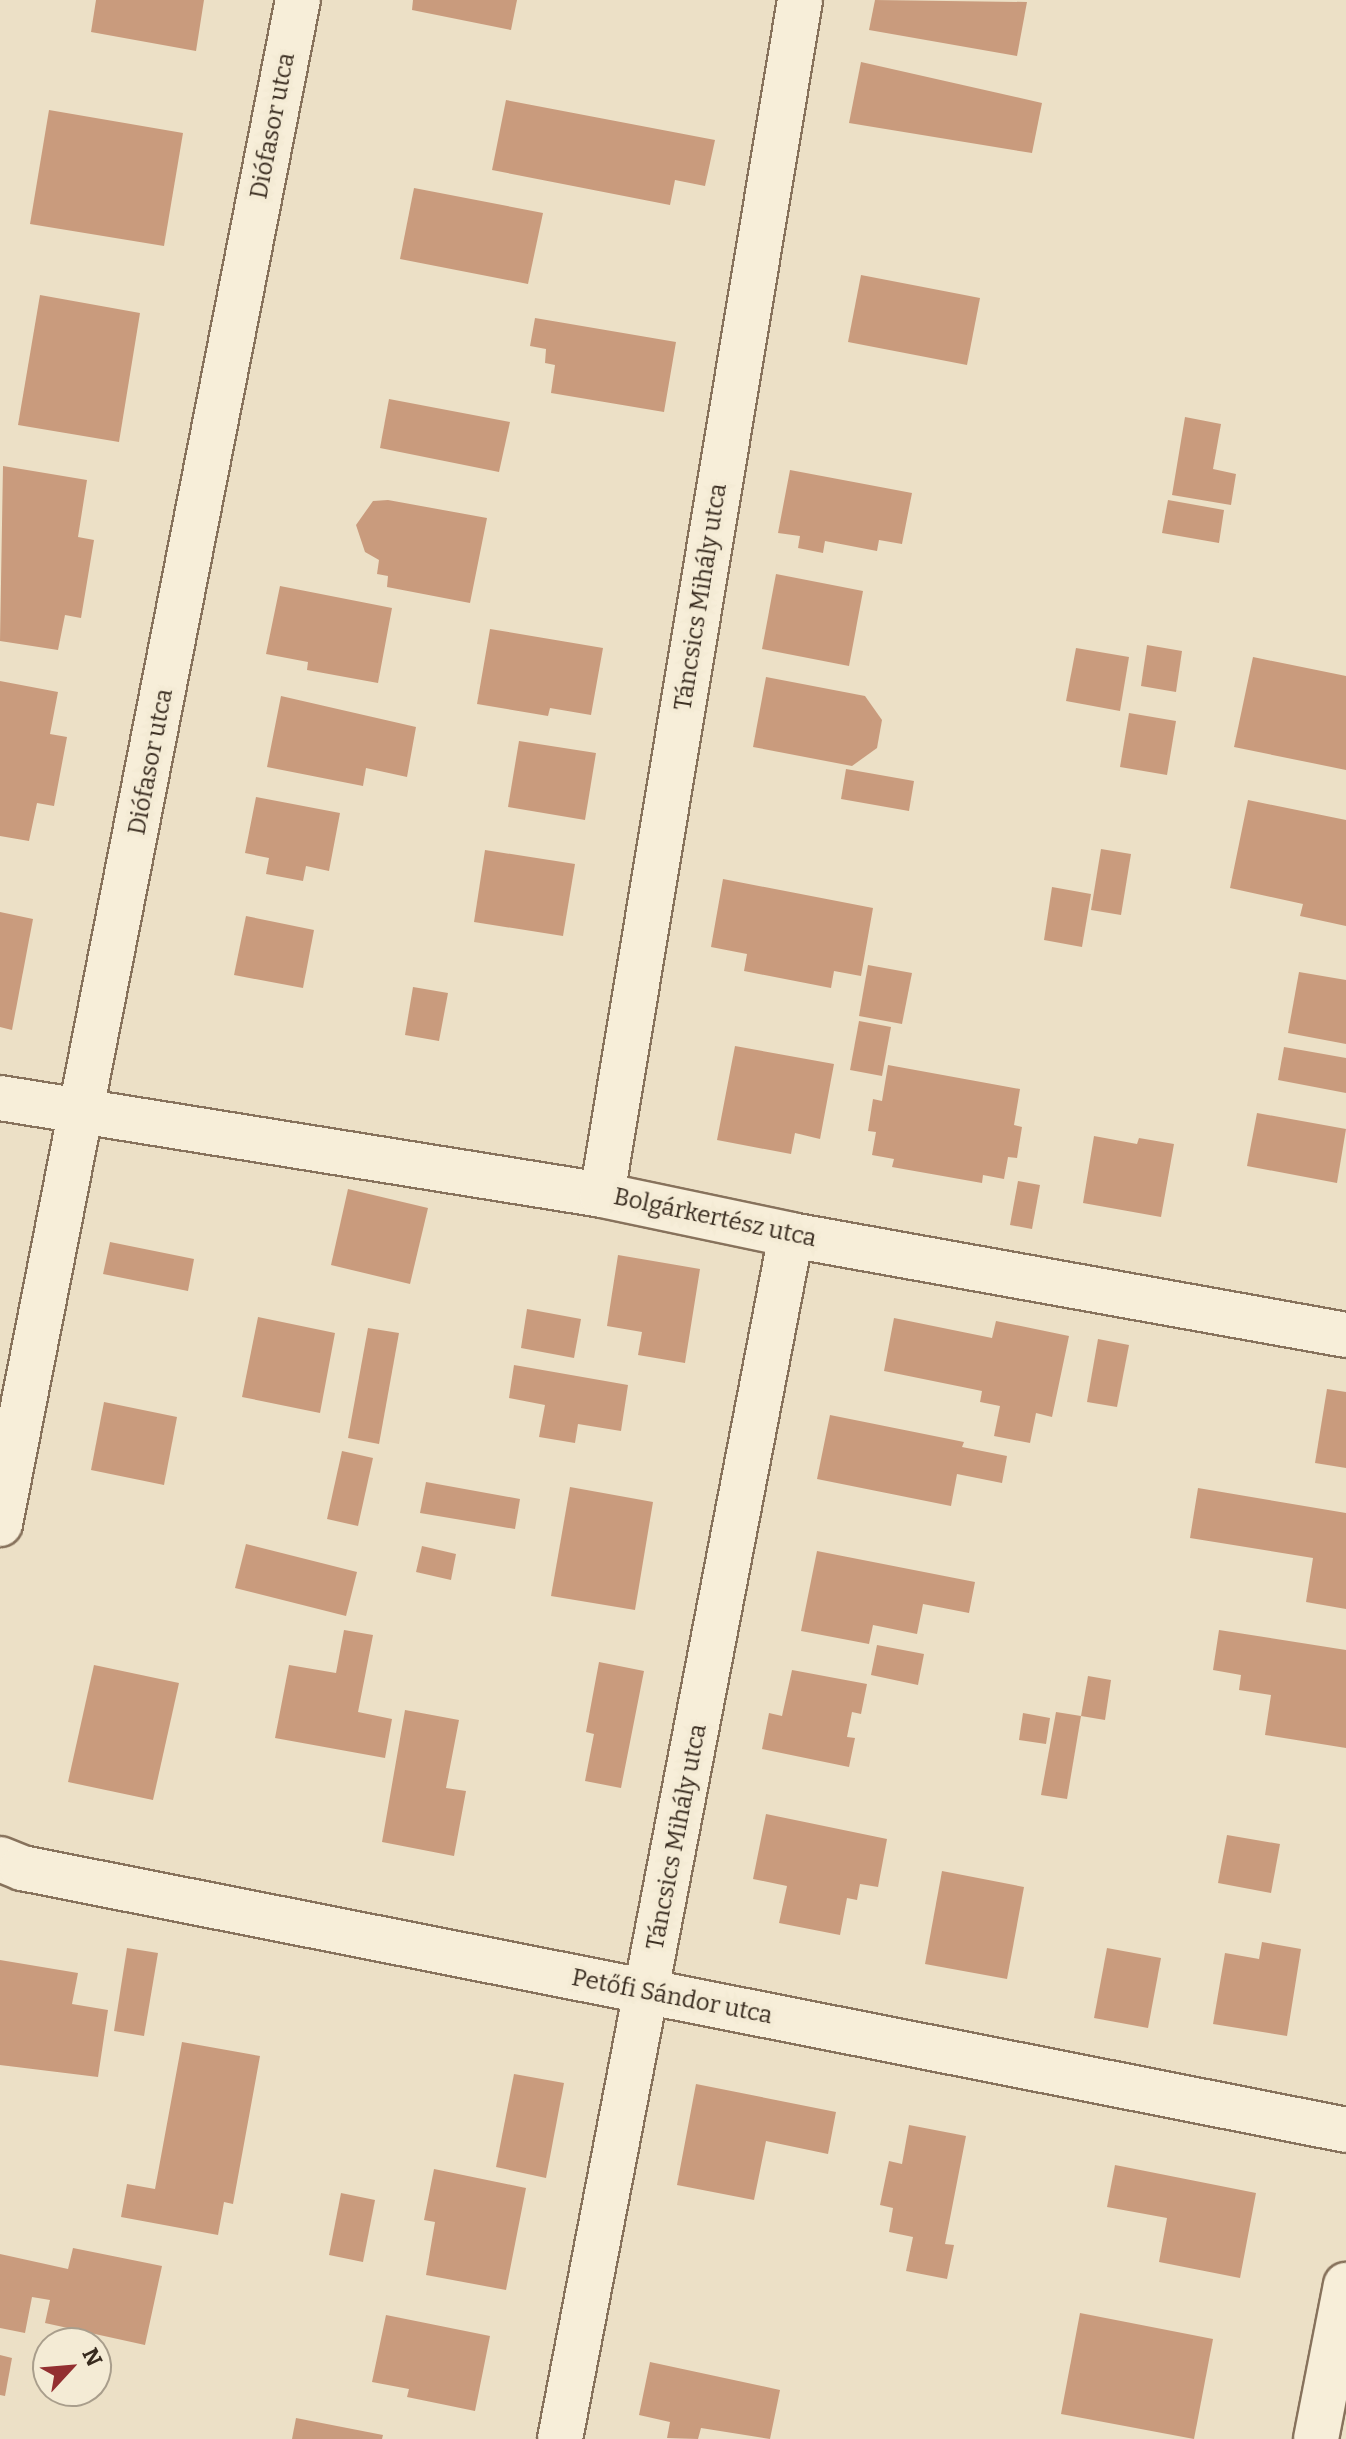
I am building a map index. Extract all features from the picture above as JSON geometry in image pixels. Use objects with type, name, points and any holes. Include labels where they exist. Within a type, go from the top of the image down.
[{"type":"street","name":"Diófasor utca","points":[[0,1524],[298,0]]},
{"type":"street","name":"Táncsics Mihály utca","points":[[602,1195],[800,0]]},
{"type":"street","name":"Bolgárkertész utca","points":[[0,1098],[602,1195],[791,1235],[1346,1335]]},
{"type":"street","name":"Táncsics Mihály utca","points":[[560,2439],[791,1235]]},
{"type":"street","name":"Petőfi Sándor utca","points":[[0,1859],[22,1868],[1346,2130]]},
{"type":"street","points":[[1316,2439],[1346,2285]]},
{"type":"building","points":[[96,0],[204,0],[196,51],[91,32]]},
{"type":"building","points":[[413,0],[517,0],[511,30],[412,10]]},
{"type":"building","points":[[875,0],[1027,2],[1017,56],[869,30]]},
{"type":"building","points":[[861,62],[1042,103],[1032,153],[849,123]]},
{"type":"building","points":[[506,100],[715,140],[705,186],[675,180],[670,205],[492,170]]},
{"type":"building","points":[[49,110],[183,133],[164,246],[30,224]]},
{"type":"building","points":[[414,188],[543,213],[528,284],[400,259]]},
{"type":"building","points":[[861,275],[980,298],[967,365],[848,342]]},
{"type":"building","points":[[40,295],[140,313],[119,442],[18,425]]},
{"type":"building","points":[[535,318],[676,342],[664,412],[551,393],[555,365],[545,363],[546,349],[530,346]]},
{"type":"building","points":[[389,399],[510,422],[499,472],[380,448]]},
{"type":"building","points":[[1185,417],[1221,424],[1213,469],[1236,474],[1231,505],[1172,495]]},
{"type":"building","points":[[3,466],[87,480],[78,537],[94,540],[81,618],[65,615],[58,650],[0,641]]},
{"type":"building","points":[[790,470],[912,493],[902,544],[879,540],[877,551],[825,541],[823,553],[798,548],[800,536],[778,533]]},
{"type":"building","points":[[388,500],[487,518],[470,603],[387,587],[388,576],[377,574],[379,560],[365,552],[356,525],[373,501]]},
{"type":"building","points":[[1168,500],[1224,510],[1219,543],[1162,533]]},
{"type":"building","points":[[776,574],[863,591],[849,666],[762,649]]},
{"type":"building","points":[[280,586],[392,608],[378,683],[307,670],[308,662],[266,654]]},
{"type":"building","points":[[490,629],[603,648],[591,715],[550,708],[548,716],[477,704]]},
{"type":"building","points":[[1147,645],[1182,651],[1176,692],[1141,686]]},
{"type":"building","points":[[1076,648],[1129,657],[1120,711],[1066,701]]},
{"type":"building","points":[[1253,657],[1346,676],[1346,770],[1234,747]]},
{"type":"building","points":[[766,677],[865,696],[882,720],[877,748],[852,766],[753,747]]},
{"type":"building","points":[[0,681],[58,692],[50,734],[67,737],[54,806],[37,803],[29,841],[0,836]]},
{"type":"building","points":[[281,696],[416,727],[407,777],[366,768],[363,786],[267,767]]},
{"type":"building","points":[[1129,713],[1176,721],[1167,775],[1120,767]]},
{"type":"building","points":[[519,741],[596,753],[585,820],[508,807]]},
{"type":"building","points":[[846,769],[914,781],[909,811],[841,799]]},
{"type":"building","points":[[256,797],[340,813],[329,871],[306,866],[303,881],[266,874],[269,858],[245,853]]},
{"type":"building","points":[[1248,800],[1346,820],[1346,926],[1300,916],[1303,904],[1230,888]]},
{"type":"building","points":[[1101,849],[1131,854],[1121,915],[1091,910]]},
{"type":"building","points":[[485,850],[575,864],[563,936],[474,922]]},
{"type":"building","points":[[723,879],[873,908],[861,976],[834,971],[831,988],[744,971],[747,954],[711,947]]},
{"type":"building","points":[[1052,887],[1091,894],[1082,947],[1044,940]]},
{"type":"building","points":[[0,912],[33,919],[12,1030],[0,1027]]},
{"type":"building","points":[[246,916],[314,930],[303,988],[234,975]]},
{"type":"building","points":[[868,965],[912,973],[902,1024],[859,1016]]},
{"type":"building","points":[[1299,972],[1346,980],[1346,1044],[1288,1033]]},
{"type":"building","points":[[413,987],[448,993],[439,1041],[405,1035]]},
{"type":"building","points":[[859,1021],[891,1027],[882,1076],[850,1070]]},
{"type":"building","points":[[735,1046],[834,1064],[820,1139],[795,1133],[791,1154],[717,1140]]},
{"type":"building","points":[[1284,1047],[1346,1058],[1346,1093],[1278,1080]]},
{"type":"building","points":[[888,1065],[1020,1089],[1014,1125],[1022,1127],[1017,1158],[1008,1157],[1004,1179],[983,1175],[982,1183],[892,1167],[894,1159],[872,1155],[876,1132],[868,1131],[873,1099],[882,1101]]},
{"type":"building","points":[[1257,1113],[1346,1129],[1337,1183],[1247,1166]]},
{"type":"building","points":[[1094,1136],[1137,1144],[1139,1138],[1174,1144],[1161,1217],[1083,1203]]},
{"type":"building","points":[[1018,1181],[1040,1185],[1032,1229],[1010,1225]]},
{"type":"building","points":[[348,1189],[428,1208],[410,1284],[331,1265]]},
{"type":"building","points":[[110,1242],[194,1259],[188,1291],[103,1274]]},
{"type":"building","points":[[618,1255],[700,1269],[685,1363],[638,1355],[642,1332],[607,1326]]},
{"type":"building","points":[[527,1309],[581,1319],[574,1358],[521,1348]]},
{"type":"building","points":[[258,1317],[335,1333],[320,1413],[242,1397]]},
{"type":"building","points":[[894,1318],[992,1338],[996,1321],[1069,1336],[1052,1417],[1036,1413],[1030,1443],[994,1436],[1000,1406],[980,1402],[982,1391],[884,1371]]},
{"type":"building","points":[[368,1328],[399,1333],[379,1444],[348,1438]]},
{"type":"building","points":[[1098,1339],[1129,1345],[1117,1407],[1087,1402]]},
{"type":"building","points":[[514,1365],[628,1385],[621,1431],[578,1424],[575,1443],[539,1437],[545,1405],[509,1398]]},
{"type":"building","points":[[1327,1389],[1346,1392],[1346,1468],[1315,1463]]},
{"type":"building","points":[[104,1402],[177,1417],[164,1485],[91,1470]]},
{"type":"building","points":[[830,1415],[964,1442],[962,1447],[1007,1456],[1002,1483],[957,1474],[951,1506],[817,1479]]},
{"type":"building","points":[[342,1451],[373,1458],[358,1526],[327,1519]]},
{"type":"building","points":[[426,1482],[520,1499],[515,1529],[420,1513]]},
{"type":"building","points":[[570,1487],[653,1502],[635,1610],[551,1596]]},
{"type":"building","points":[[1198,1488],[1346,1513],[1346,1609],[1306,1602],[1313,1558],[1190,1538]]},
{"type":"building","points":[[246,1544],[357,1572],[346,1616],[235,1588]]},
{"type":"building","points":[[422,1546],[456,1554],[451,1580],[416,1572]]},
{"type":"building","points":[[817,1551],[975,1582],[969,1613],[923,1604],[917,1634],[873,1625],[869,1644],[801,1631]]},
{"type":"building","points":[[344,1630],[373,1635],[358,1712],[392,1719],[385,1758],[275,1738],[289,1665],[336,1673]]},
{"type":"building","points":[[1219,1630],[1346,1650],[1346,1748],[1265,1735],[1271,1695],[1239,1690],[1241,1675],[1213,1670]]},
{"type":"building","points":[[877,1645],[924,1654],[918,1685],[871,1675]]},
{"type":"building","points":[[599,1662],[644,1671],[621,1788],[585,1781],[594,1734],[586,1732]]},
{"type":"building","points":[[94,1665],[179,1683],[153,1800],[68,1782]]},
{"type":"building","points":[[792,1670],[867,1684],[861,1714],[852,1712],[847,1737],[855,1738],[849,1767],[762,1749],[769,1713],[782,1716]]},
{"type":"building","points":[[1088,1676],[1111,1680],[1105,1720],[1081,1716]]},
{"type":"building","points":[[405,1710],[459,1720],[446,1788],[466,1791],[454,1856],[382,1842]]},
{"type":"building","points":[[1056,1712],[1081,1716],[1067,1799],[1041,1795]]},
{"type":"building","points":[[1023,1713],[1050,1718],[1046,1744],[1019,1740]]},
{"type":"building","points":[[766,1814],[887,1839],[878,1887],[860,1884],[857,1900],[847,1898],[840,1935],[779,1923],[787,1886],[753,1879]]},
{"type":"building","points":[[1227,1835],[1280,1844],[1271,1893],[1218,1883]]},
{"type":"building","points":[[942,1871],[1024,1887],[1007,1979],[925,1964]]},
{"type":"building","points":[[1262,1942],[1301,1949],[1287,2036],[1213,2024],[1225,1953],[1259,1959]]},
{"type":"building","points":[[127,1948],[158,1953],[144,2036],[114,2031]]},
{"type":"building","points":[[1107,1948],[1161,1958],[1148,2028],[1094,2018]]},
{"type":"building","points":[[0,1960],[78,1973],[72,2004],[108,2010],[98,2077],[0,2065]]},
{"type":"building","points":[[182,2042],[260,2056],[233,2204],[224,2202],[218,2235],[121,2217],[127,2184],[155,2189]]},
{"type":"building","points":[[514,2074],[564,2083],[546,2178],[496,2167]]},
{"type":"building","points":[[696,2084],[836,2112],[828,2154],[766,2141],[754,2200],[677,2185]]},
{"type":"building","points":[[909,2125],[966,2136],[945,2244],[954,2245],[947,2279],[906,2271],[913,2237],[889,2232],[893,2208],[880,2205],[889,2161],[902,2164]]},
{"type":"building","points":[[1115,2165],[1256,2193],[1240,2278],[1159,2262],[1167,2218],[1107,2207]]},
{"type":"building","points":[[434,2169],[526,2188],[506,2290],[426,2275],[435,2222],[424,2220]]},
{"type":"building","points":[[341,2193],[375,2200],[363,2262],[329,2255]]},
{"type":"building","points":[[73,2248],[162,2266],[145,2345],[112,2338],[112,2327],[63,2327],[45,2323],[50,2300],[32,2297],[25,2333],[0,2328],[0,2254],[68,2269]]},
{"type":"building","points":[[1080,2313],[1213,2339],[1194,2439],[1061,2414]]},
{"type":"building","points":[[386,2315],[490,2336],[475,2411],[407,2397],[409,2389],[372,2382]]},
{"type":"building","points":[[0,2355],[12,2358],[5,2396],[0,2395]]},
{"type":"building","points":[[650,2362],[780,2390],[770,2439],[701,2428],[698,2439],[667,2438],[670,2422],[639,2415]]},
{"type":"building","points":[[296,2418],[383,2435],[382,2439],[292,2439]]}]
